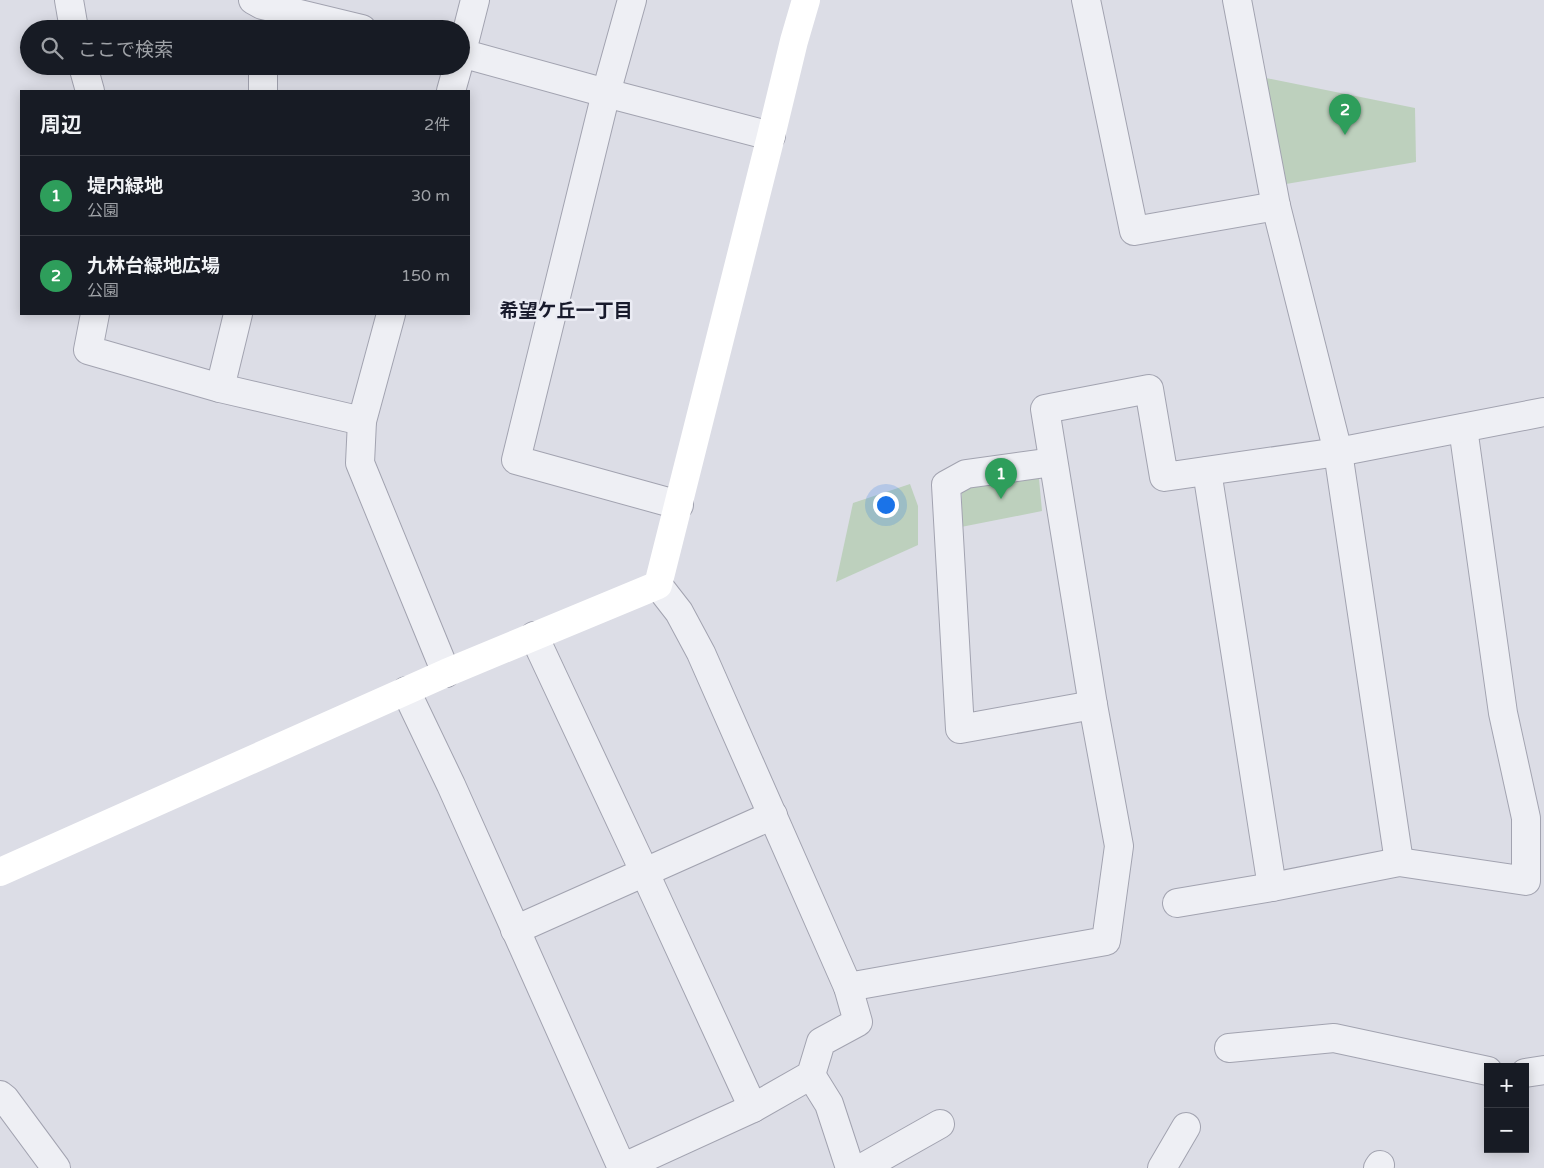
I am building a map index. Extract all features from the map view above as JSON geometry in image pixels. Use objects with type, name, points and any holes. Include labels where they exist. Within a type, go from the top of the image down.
[{"type":"street","points":[[69,0],[72,20]]},
{"type":"street","points":[[470,20],[475,0]]},
{"type":"street","points":[[632,0],[606,93],[516,460],[679,505]]},
{"type":"street","points":[[658,585],[794,41],[806,0]]},
{"type":"street","points":[[1086,0],[1134,231],[1276,206]]},
{"type":"street","points":[[1238,0],[1276,206],[1338,452],[1399,862]]},
{"type":"street","points":[[259,11],[310,20]]},
{"type":"street","points":[[470,55],[771,136]]},
{"type":"street","points":[[86,75],[90,90]]},
{"type":"street","points":[[263,75],[263,90]]},
{"type":"street","points":[[451,90],[455,75]]},
{"type":"street","points":[[95,315],[88,350],[220,388],[362,421]]},
{"type":"street","points":[[220,388],[238,315]]},
{"type":"street","points":[[391,315],[362,421],[360,463],[446,673]]},
{"type":"street","points":[[848,987],[1106,941],[1119,846],[1093,704],[1045,409],[1149,388],[1164,477],[1338,452],[1544,412]]},
{"type":"street","points":[[1177,903],[1272,887],[1399,862],[1526,882],[1526,818],[1503,713],[1463,428]]},
{"type":"street","points":[[1053,462],[966,474],[946,486],[960,729],[1093,704]]},
{"type":"street","points":[[1207,471],[1272,887]]},
{"type":"street","points":[[0,872],[446,673],[658,585]]},
{"type":"street","points":[[406,692],[451,785],[622,1168],[753,1108],[811,1075],[821,1042],[858,1022],[848,987],[701,653],[679,612],[658,585]]},
{"type":"street","points":[[534,636],[753,1108]]},
{"type":"street","points":[[515,930],[773,815]]},
{"type":"street","points":[[1229,1048],[1334,1038],[1484,1070]]},
{"type":"street","points":[[1529,1072],[1544,1070]]},
{"type":"street","points":[[811,1075],[828,1104],[850,1168]]},
{"type":"street","points":[[0,1095],[6,1098],[56,1168]]},
{"type":"street","points":[[862,1168],[940,1124]]},
{"type":"street","points":[[1162,1168],[1186,1127]]},
{"type":"green space","points":[[1261,77],[1415,108],[1416,162],[1286,184]]},
{"type":"green space","points":[[1031,472],[1039,479],[1042,511],[961,527],[962,488]]},
{"type":"green space","points":[[910,484],[918,506],[918,545],[836,582],[853,503]]},
{"type":"place","name":"九林台緑地広場","points":[[1345,135]]},
{"type":"place","name":"堤内緑地","points":[[1001,499]]},
{"type":"district","name":"希望ケ丘一丁目","points":[[566,310]]}]
